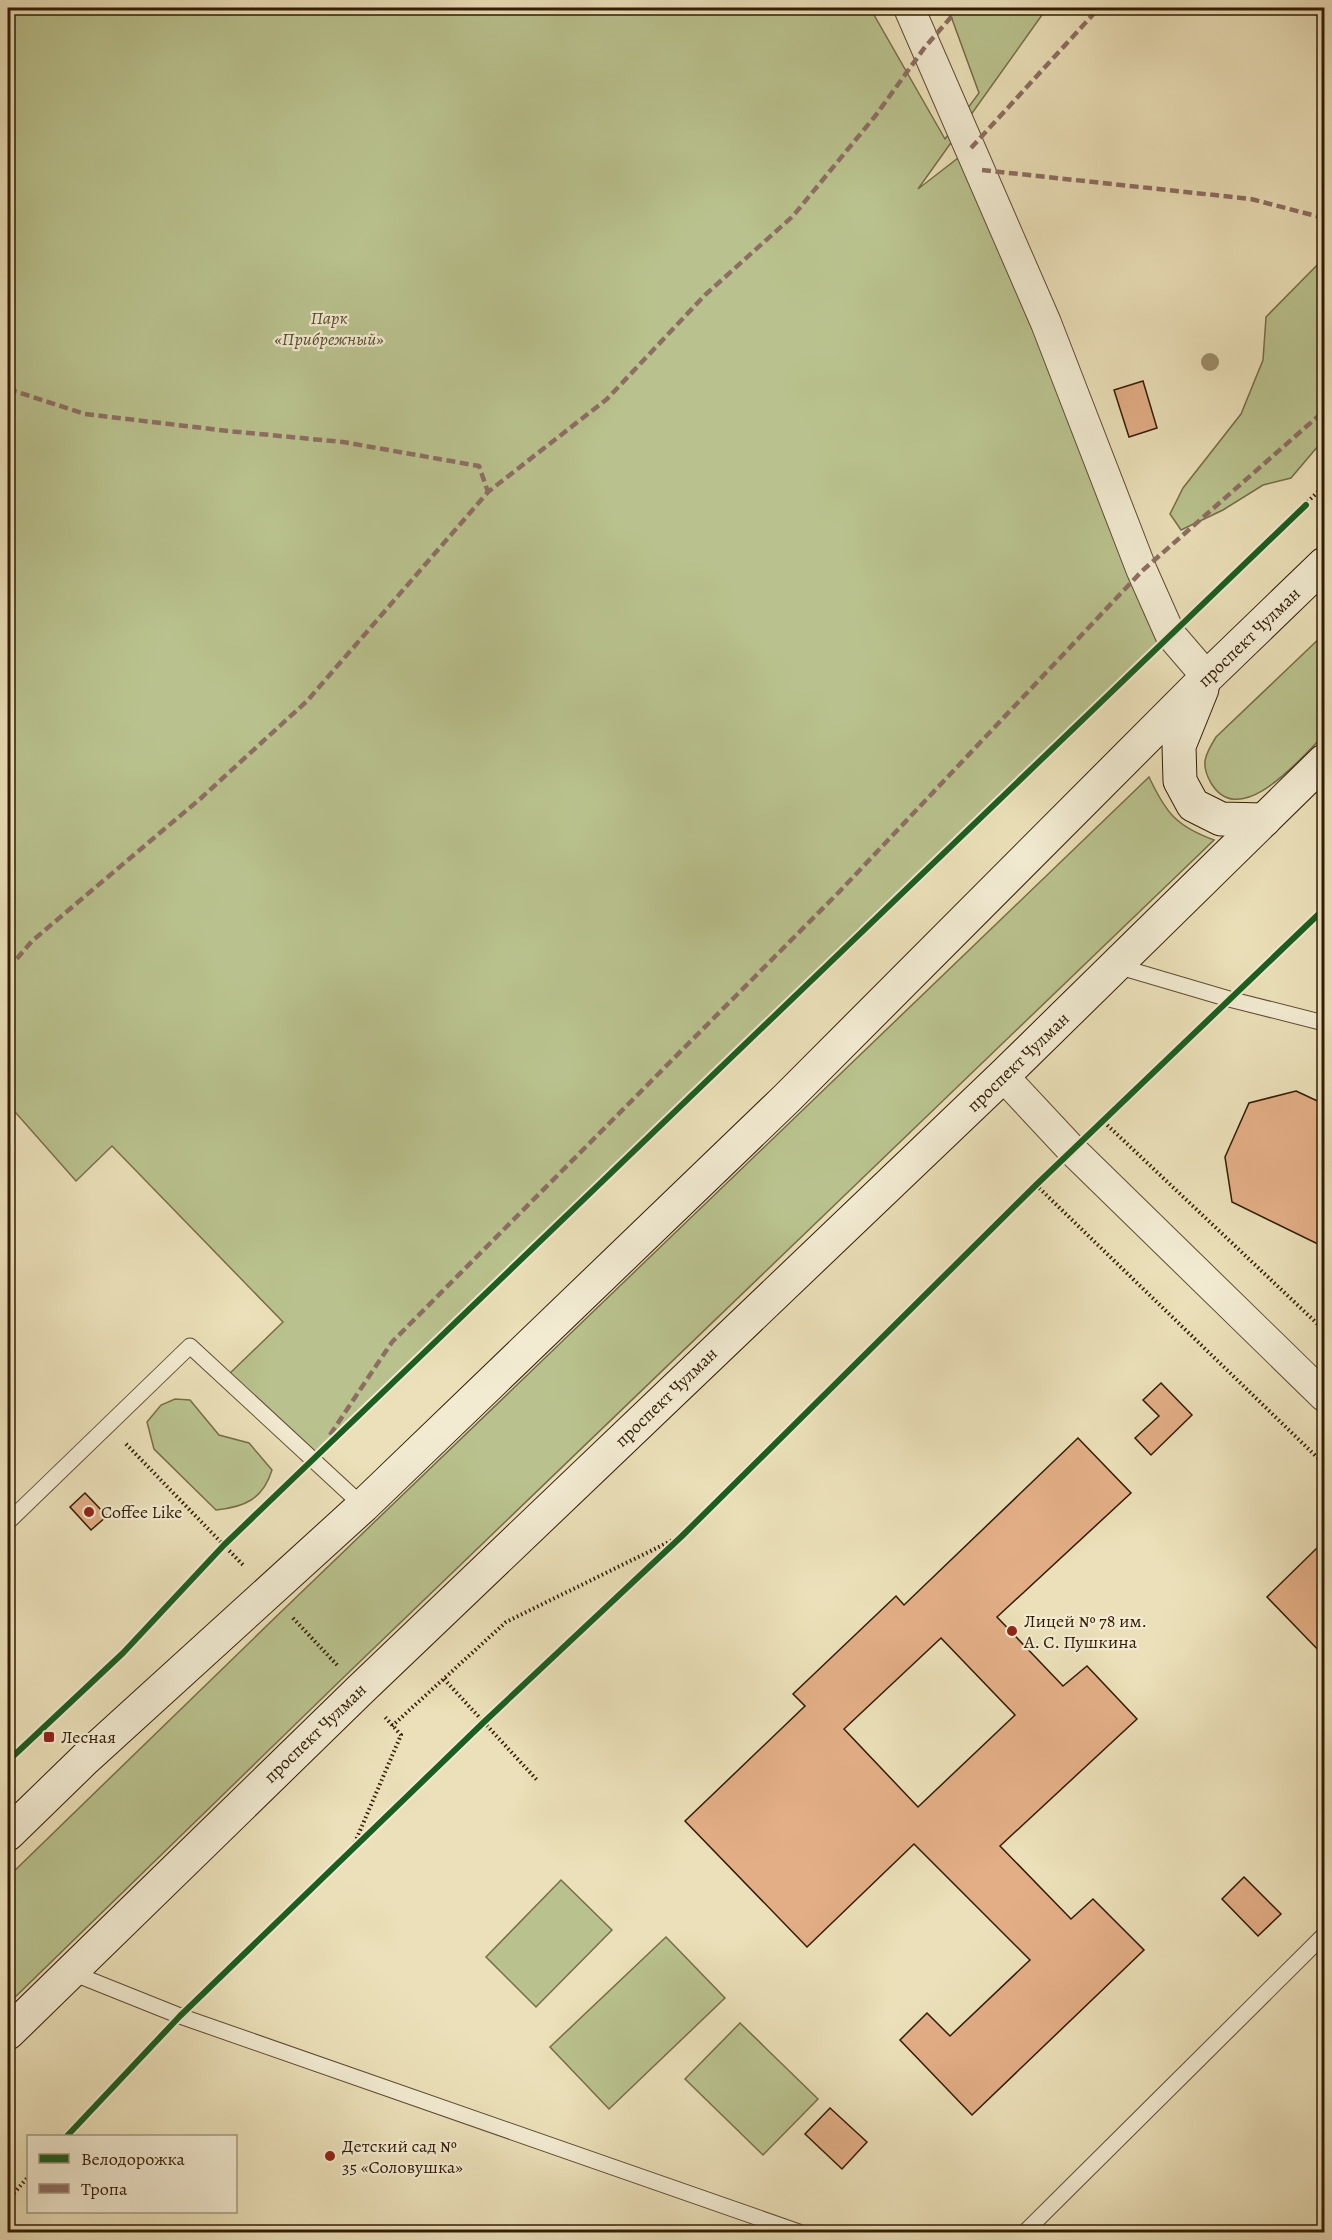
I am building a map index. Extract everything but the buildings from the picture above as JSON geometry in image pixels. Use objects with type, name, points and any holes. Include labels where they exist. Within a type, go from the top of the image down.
[{"type":"main road","name":"проспект Чулман","points":[[8,1834],[85,1759],[363,1506],[787,1098],[1207,676],[1324,564]]},
{"type":"main road","points":[[1207,676],[1179,746],[1180,781],[1193,805],[1221,819],[1264,820]]},
{"type":"main road","name":"проспект Чулман","points":[[8,2033],[343,1706],[1117,966],[1324,761]]},
{"type":"street","points":[[909,8],[1046,323],[1142,571],[1170,634],[1207,676]]},
{"type":"street","points":[[1003,1076],[1073,1151],[1324,1396]]},
{"type":"lane","points":[[1117,966],[1229,999],[1324,1023]]},
{"type":"lane","points":[[8,1522],[190,1346],[363,1506]]},
{"type":"lane","points":[[1025,2232],[1324,1935]]},
{"type":"lane","points":[[70,1972],[180,2016],[800,2232]]},
{"type":"path","points":[[8,1761],[123,1653],[225,1545],[1324,486]]},
{"type":"path","points":[[68,2135],[180,2016],[484,1722],[682,1536],[1036,1185],[1324,909]]},
{"type":"path","points":[[1104,1122],[1324,1330]]},
{"type":"path","points":[[1036,1185],[1324,1464]]},
{"type":"path","points":[[108,1425],[247,1569]]},
{"type":"path","points":[[392,1726],[506,1622],[682,1536]]},
{"type":"path","points":[[291,1617],[338,1666]]},
{"type":"path","points":[[444,1679],[537,1780]]},
{"type":"path","points":[[351,1850],[400,1735],[380,1713]]},
{"type":"path","points":[[8,2200],[27,2178]]},
{"type":"green space","name":"Парк «Прибрежный»","points":[[8,8],[870,8],[945,139],[979,93],[948,8],[1047,8],[918,189],[971,148],[1170,634],[313,1460],[225,1378],[283,1322],[112,1146],[76,1181],[8,1104]]},
{"type":"green space","points":[[1324,258],[1324,439],[1291,478],[1263,485],[1223,510],[1181,530],[1170,514],[1183,488],[1241,414],[1263,360],[1266,317]]},
{"type":"green space","points":[[1324,634],[1324,735],[1270,786],[1254,795],[1238,799],[1223,796],[1211,783],[1205,765],[1207,754],[1216,737]]},
{"type":"green space","points":[[1149,777],[1161,800],[1174,817],[1190,829],[1214,840],[346,1675],[8,2004],[8,1877]]},
{"type":"green space","points":[[175,1399],[190,1400],[219,1435],[249,1443],[272,1470],[264,1488],[252,1500],[236,1507],[216,1510],[154,1449],[147,1422],[161,1405]]},
{"type":"green space","points":[[561,1880],[612,1930],[536,2007],[486,1957]]},
{"type":"green space","points":[[666,1937],[725,1998],[609,2109],[550,2047]]},
{"type":"green space","points":[[740,2023],[818,2099],[763,2155],[685,2079]]},
{"type":"marked path","points":[[8,969],[32,941],[200,799],[307,701],[488,492],[607,399],[705,295],[793,216],[876,115],[925,47],[959,8]]},
{"type":"marked path","points":[[971,148],[1099,8]]},
{"type":"marked path","points":[[1313,8],[1324,24]]},
{"type":"marked path","points":[[982,170],[1251,199],[1324,218]]},
{"type":"marked path","points":[[8,389],[85,414],[343,442],[479,466],[488,492]]},
{"type":"marked path","points":[[330,1435],[392,1342],[840,891],[1142,571],[1324,411]]},
{"type":"cycle path","points":[[8,1761],[123,1653],[224,1545],[1306,505]]},
{"type":"cycle path","points":[[68,2135],[180,2016],[484,1722],[682,1536],[1036,1185],[1324,909]]},
{"type":"place","name":"Coffee Like","points":[[89,1512]]},
{"type":"place","name":"Лицей № 78 им. А. С. Пушкина","points":[[1012,1631]]},
{"type":"place","name":"Лесная","points":[[49,1737]]},
{"type":"place","name":"Детский сад № 35 «Соловушка»","points":[[330,2156]]}]
